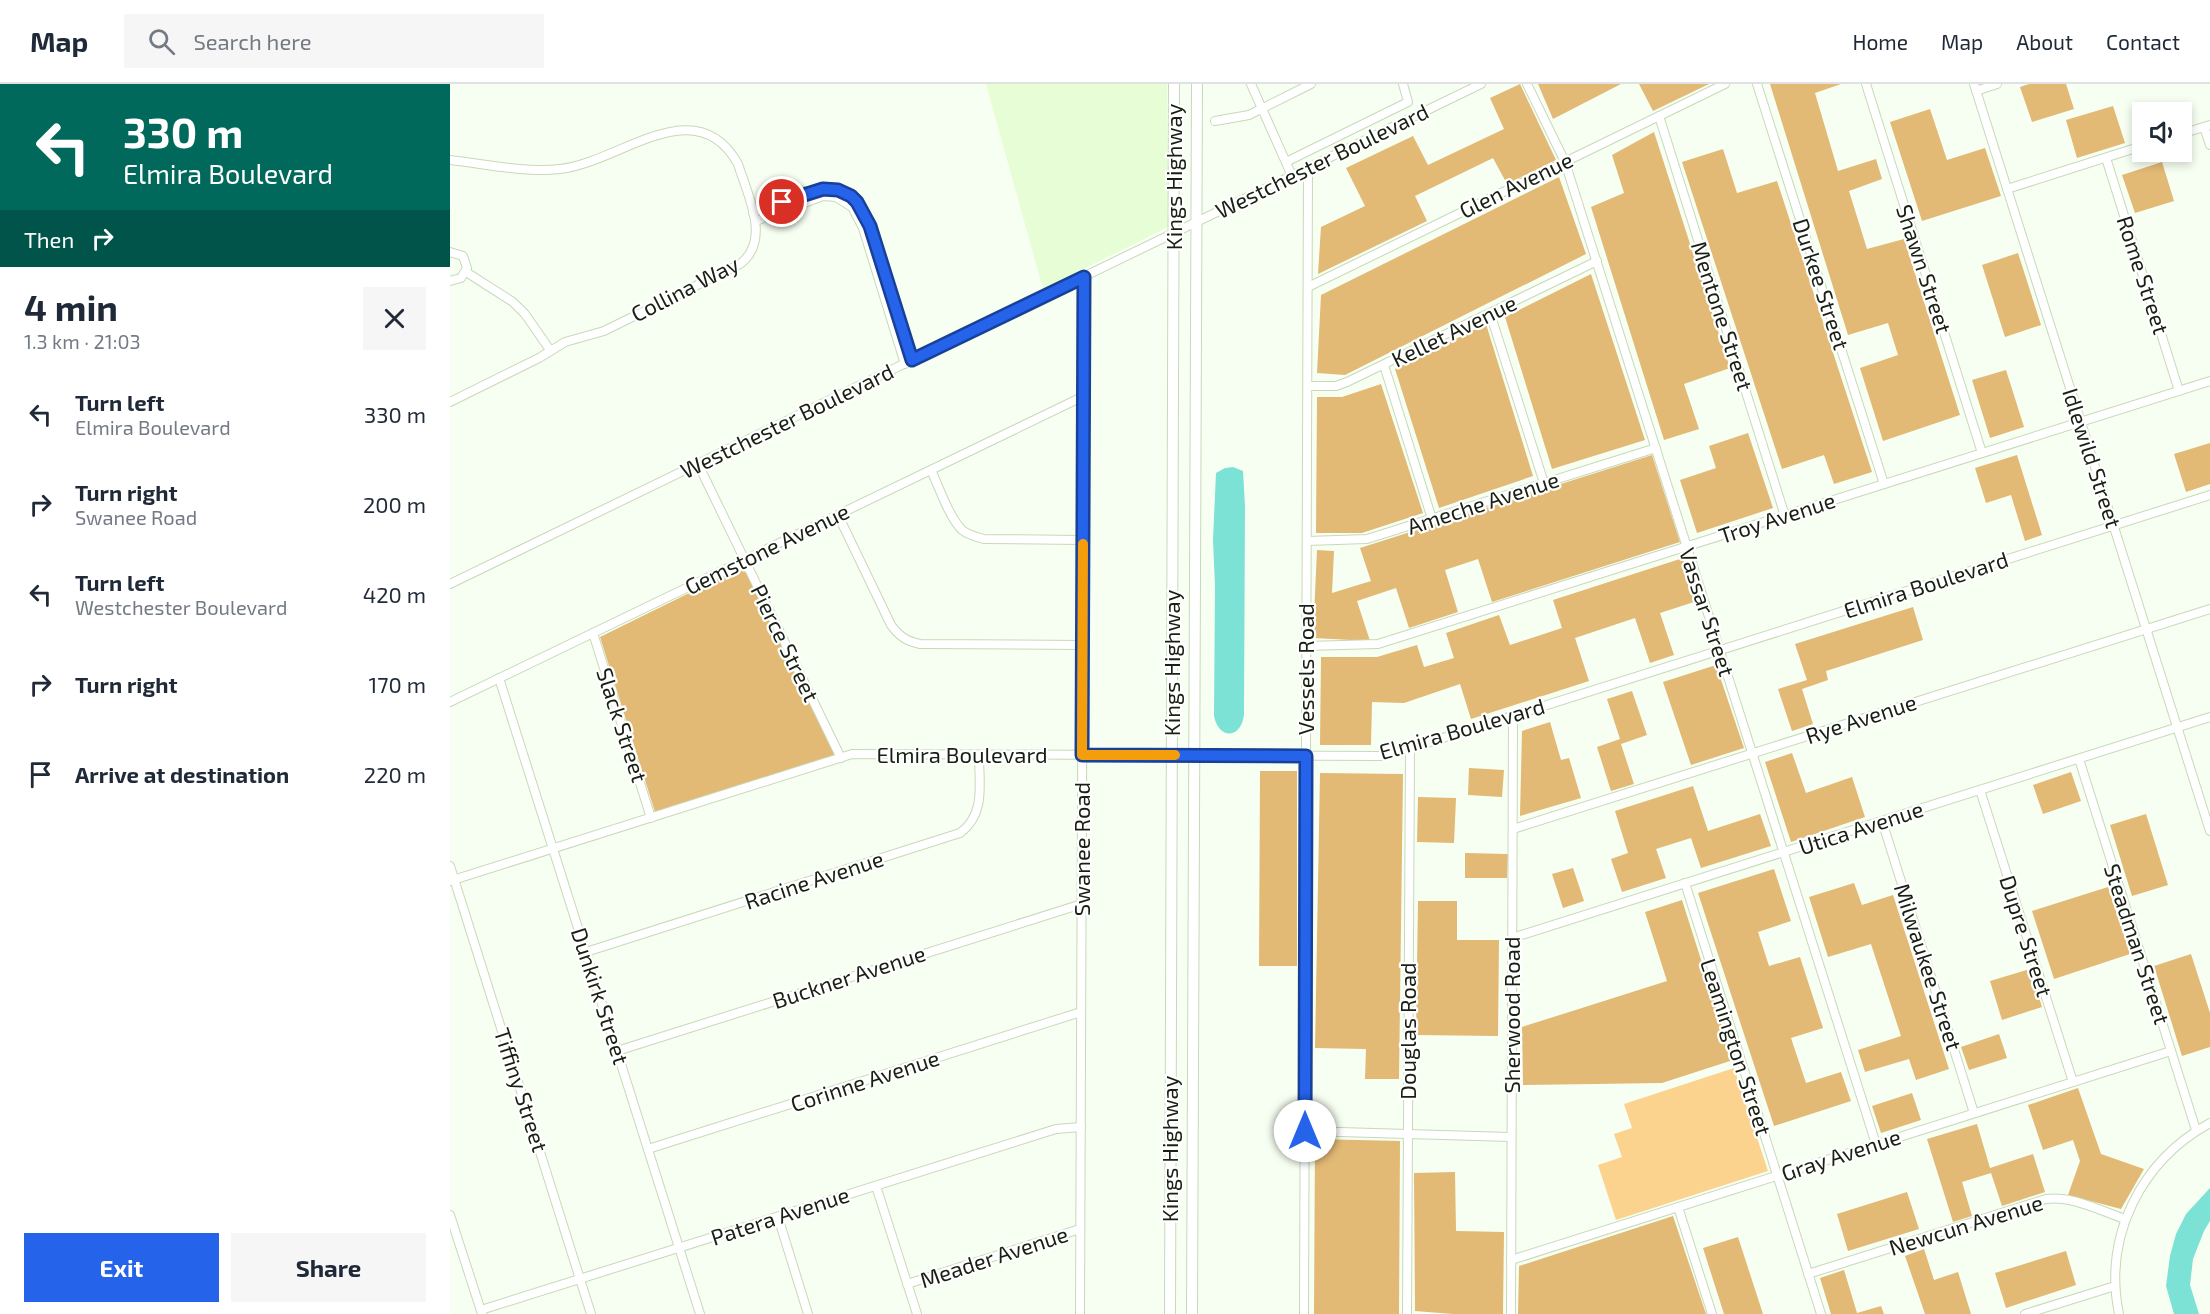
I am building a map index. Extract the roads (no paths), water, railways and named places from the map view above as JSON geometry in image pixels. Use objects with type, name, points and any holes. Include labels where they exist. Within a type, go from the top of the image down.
[{"type":"main road","name":"Kings Highway","points":[[1170,1314],[1174,84]]},
{"type":"main road","name":"Kings Highway","points":[[1192,1314],[1197,84]]},
{"type":"street","points":[[1251,84],[1292,176]]},
{"type":"street","points":[[1215,121],[1249,115],[1311,84]]},
{"type":"street","points":[[1286,162],[1408,102],[1403,84]]},
{"type":"street","name":"Westchester Boulevard","points":[[450,584],[1481,84]]},
{"type":"street","name":"Vassar Street","points":[[1527,84],[1565,162],[1875,1144]]},
{"type":"street","name":"Glen Avenue","points":[[1308,287],[1725,84]]},
{"type":"street","name":"Durkee Street","points":[[1757,84],[1884,484]]},
{"type":"street","name":"Shawn Street","points":[[1866,84],[1982,453]]},
{"type":"street","points":[[1975,87],[1997,84]]},
{"type":"street","name":"Idlewild Street","points":[[1975,87],[2210,831]]},
{"type":"street","name":"Mentone Street","points":[[1659,116],[1785,516]]},
{"type":"street","points":[[2192,131],[2207,126],[2210,145]]},
{"type":"street","name":"Collina Way","points":[[450,160],[521,168],[561,169],[670,132],[699,131],[721,140],[733,154],[754,217],[756,238],[748,257],[740,264],[604,331],[573,339],[450,402]]},
{"type":"street","points":[[2007,189],[2132,149]]},
{"type":"street","name":"Rome Street","points":[[2106,158],[2179,391]]},
{"type":"street","name":"Vessels Road","points":[[1304,1314],[1308,168]]},
{"type":"street","points":[[778,206],[789,192],[794,190],[809,192],[830,189],[844,196],[866,224],[908,362]]},
{"type":"street","points":[[754,217],[778,206],[823,196],[844,196]]},
{"type":"street","points":[[450,252],[463,256],[467,264],[466,272],[461,279],[450,281]]},
{"type":"street","name":"Kellet Avenue","points":[[1308,386],[1336,386],[1347,382],[1597,261]]},
{"type":"street","points":[[466,272],[513,302],[525,314],[550,350]]},
{"type":"street","name":"Swanee Road","points":[[1080,1314],[1084,277]]},
{"type":"street","points":[[1490,313],[1544,483]]},
{"type":"street","points":[[1384,365],[1432,519]]},
{"type":"street","name":"Troy Avenue","points":[[1306,646],[1378,644],[2210,381]]},
{"type":"street","name":"Gemstone Avenue","points":[[450,702],[1084,396]]},
{"type":"street","name":"Ameche Avenue","points":[[1307,541],[1368,539],[1656,448]]},
{"type":"street","name":"Pierce Street","points":[[698,464],[841,758]]},
{"type":"street","points":[[931,470],[955,520],[962,530],[972,536],[984,539],[1083,540]]},
{"type":"street","name":"Elmira Boulevard","points":[[452,881],[852,754],[1380,756],[2210,495]]},
{"type":"street","points":[[838,515],[891,625],[908,641],[920,644],[1083,645]]},
{"type":"street","name":"Rye Avenue","points":[[1513,829],[2210,609]]},
{"type":"street","name":"Slack Street","points":[[593,633],[651,818]]},
{"type":"street","name":"Dunkirk Street","points":[[499,678],[700,1314]]},
{"type":"street","name":"Sherwood Road","points":[[1511,1314],[1513,715]]},
{"type":"street","name":"Utica Avenue","points":[[1512,938],[2210,717]]},
{"type":"street","name":"Douglas Road","points":[[1407,1314],[1410,748]]},
{"type":"street","name":"Racine Avenue","points":[[586,952],[960,833],[970,826],[979,804],[979,755]]},
{"type":"street","name":"Steadman Street","points":[[2079,759],[2196,1130]]},
{"type":"street","name":"Dupre Street","points":[[1980,790],[2073,1082]]},
{"type":"street","name":"Milwaukee Street","points":[[1882,821],[1974,1113]]},
{"type":"street","name":"Tiffiny Street","points":[[450,866],[452,881],[591,1314]]},
{"type":"street","name":"Leamington Street","points":[[1685,883],[1821,1314]]},
{"type":"street","name":"Buckner Avenue","points":[[617,1051],[1082,904]]},
{"type":"street","name":"Corinne Avenue","points":[[648,1149],[1081,1012]]},
{"type":"street","name":"Gray Avenue","points":[[1511,1260],[2171,1051]]},
{"type":"street","points":[[2119,1314],[2115,1286],[2117,1251],[2125,1220],[2138,1190],[2152,1170],[2177,1144],[2210,1123]]},
{"type":"street","name":"Patera Avenue","points":[[482,1312],[1056,1129],[1081,1127]]},
{"type":"street","points":[[1305,1131],[1511,1137]]},
{"type":"street","points":[[876,1186],[917,1314]]},
{"type":"street","name":"Newcun Avenue","points":[[1808,1274],[2055,1197],[2067,1199],[2125,1220]]},
{"type":"street","points":[[1678,1207],[1712,1314]]},
{"type":"street","points":[[450,1215],[482,1312]]},
{"type":"street","points":[[777,1217],[808,1314]]},
{"type":"street","name":"Meader Avenue","points":[[907,1284],[1080,1229]]},
{"type":"street","points":[[2025,1314],[2115,1286]]},
{"type":"water","points":[[1233,467],[1243,471],[1245,506],[1244,715],[1239,729],[1230,734],[1220,729],[1214,716],[1213,540],[1216,473]]},
{"type":"water","points":[[2210,1188],[2210,1221],[2193,1259],[2190,1285],[2199,1314],[2174,1314],[2166,1286],[2176,1234],[2186,1214]]}]
